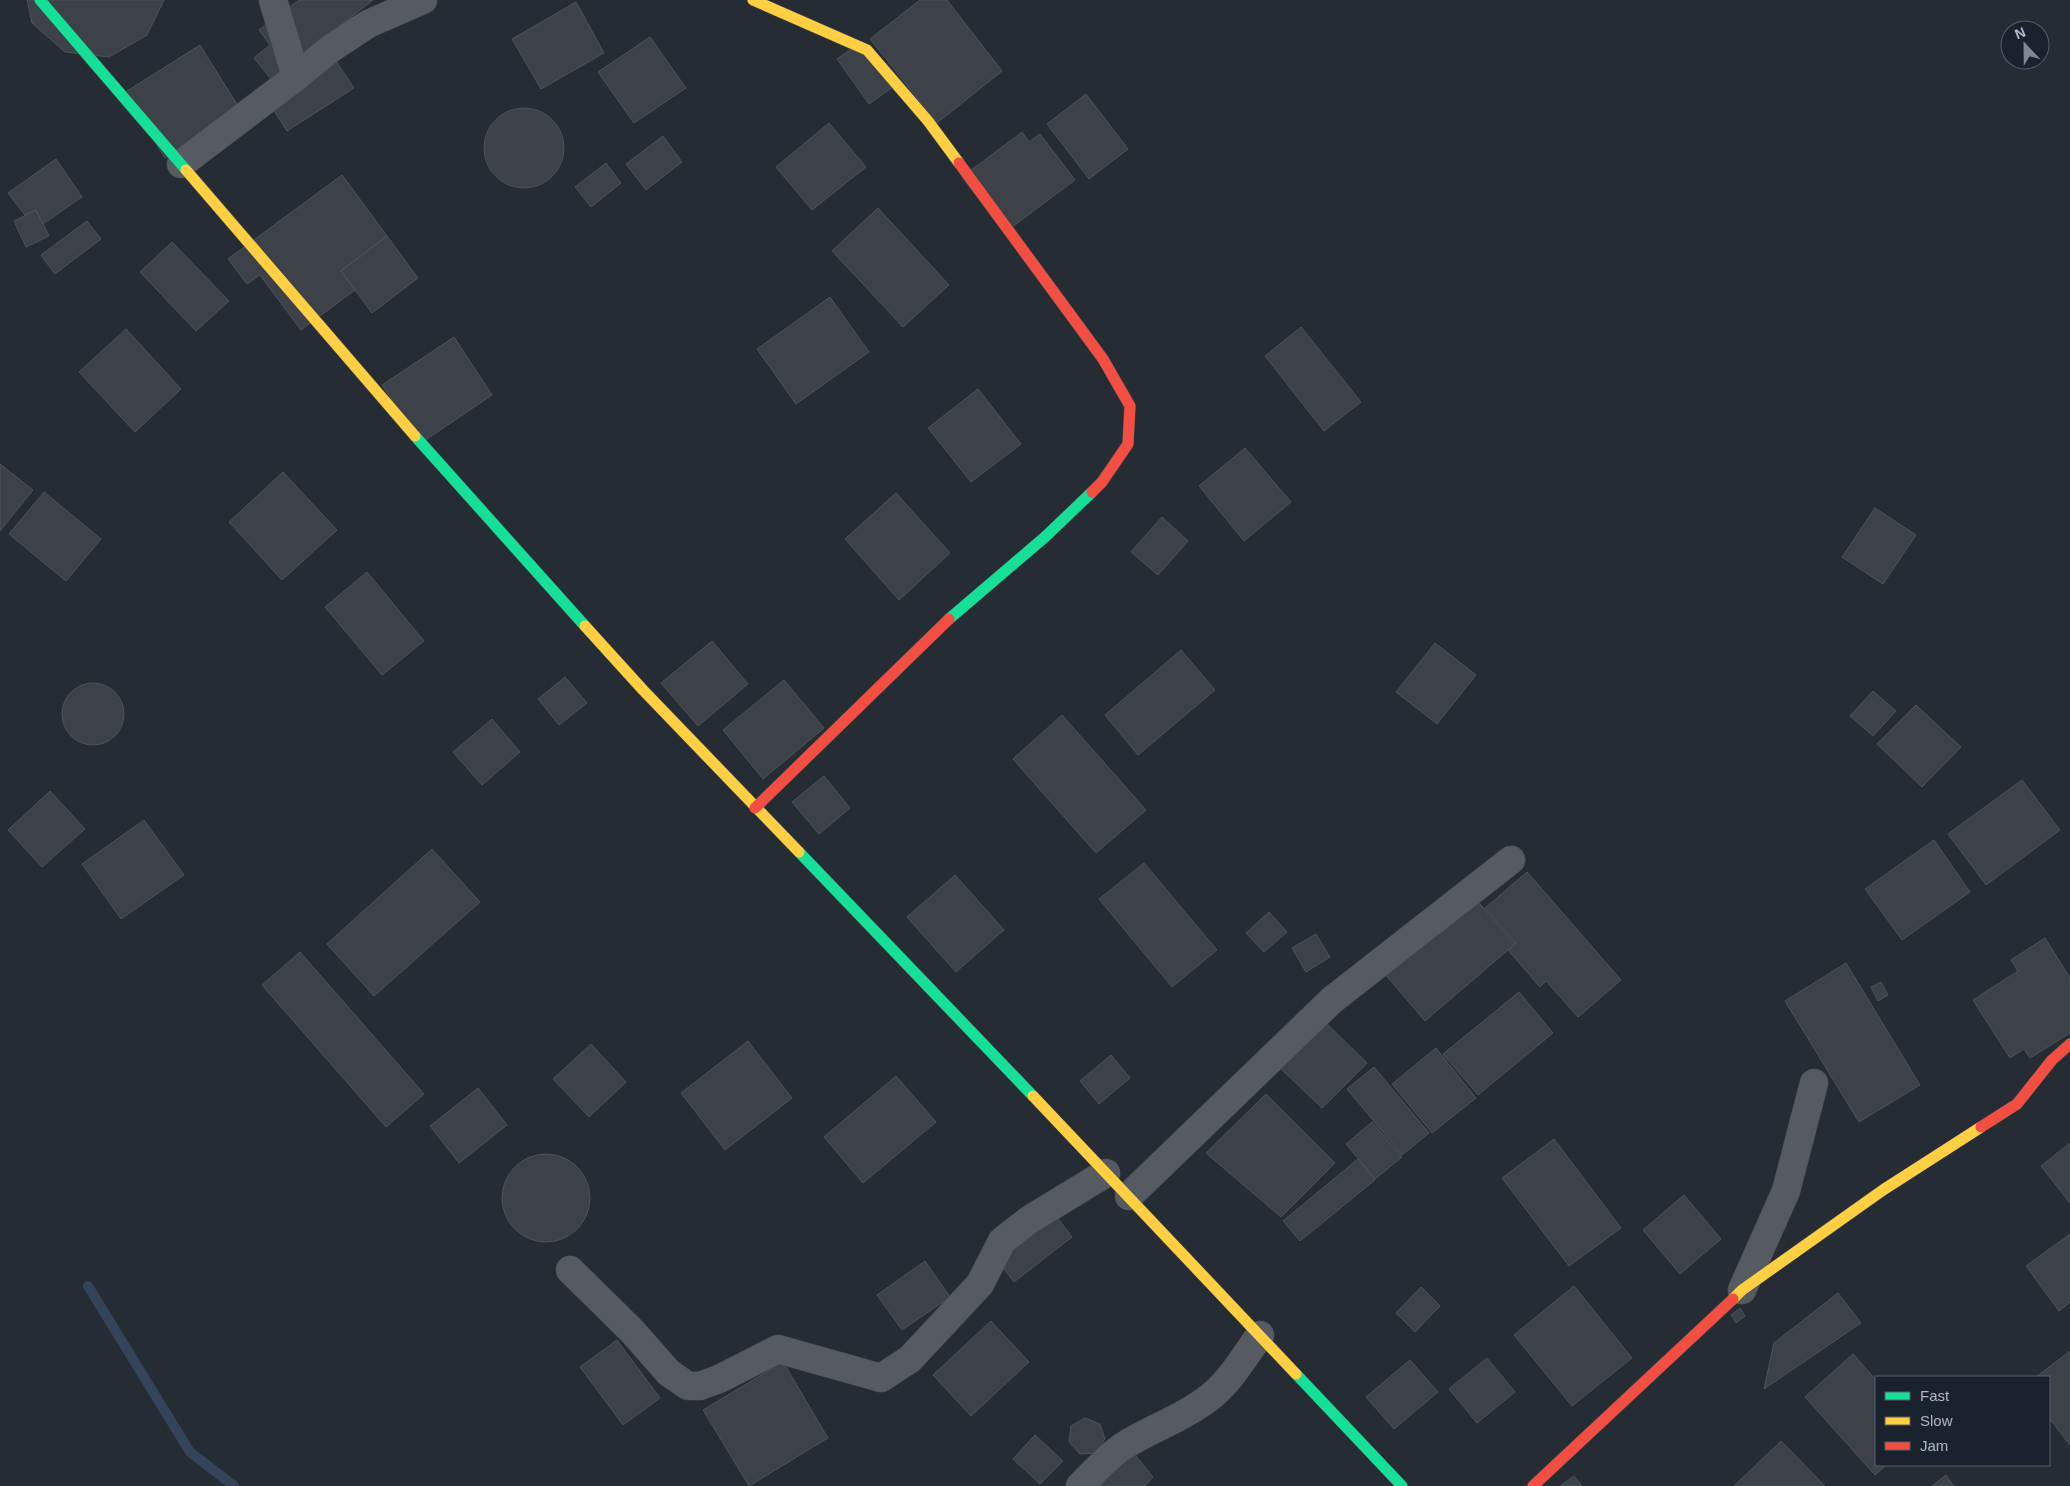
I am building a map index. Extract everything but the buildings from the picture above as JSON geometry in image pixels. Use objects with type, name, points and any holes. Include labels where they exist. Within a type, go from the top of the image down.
[{"type":"street","points":[[40,0],[466,495],[643,690],[1129,1196],[1402,1486]]},
{"type":"street","points":[[273,0],[296,77]]},
{"type":"street","points":[[181,164],[330,49],[368,24],[423,0]]},
{"type":"street","points":[[753,0],[867,50],[940,137],[1103,359],[1130,406],[1128,444],[1102,482],[1045,537],[931,635],[756,808]]},
{"type":"street","points":[[1129,1196],[1332,1000],[1511,860]]},
{"type":"street","points":[[1533,1486],[1742,1290],[1883,1190],[2017,1104],[2052,1060],[2070,1044]]},
{"type":"street","points":[[1742,1290],[1786,1191],[1814,1083]]},
{"type":"street","points":[[570,1270],[632,1331],[669,1373],[688,1386],[700,1386],[719,1379],[778,1349],[881,1378],[910,1359],[980,1284],[1002,1241],[1029,1220],[1106,1173]]},
{"type":"street","points":[[1080,1486],[1095,1470],[1125,1445],[1176,1420],[1208,1400],[1227,1380],[1260,1335]]},
{"type":"waterway","points":[[88,1286],[190,1452],[234,1486]]},
{"type":"traffic: fast","points":[[40,0],[186,170]]},
{"type":"traffic: fast","points":[[415,436],[585,626]]},
{"type":"traffic: fast","points":[[949,619],[1045,537],[1092,492]]},
{"type":"traffic: fast","points":[[799,852],[1033,1096]]},
{"type":"traffic: fast","points":[[1296,1374],[1402,1486]]},
{"type":"traffic: slow","points":[[753,0],[867,50],[928,121],[959,163]]},
{"type":"traffic: slow","points":[[186,170],[415,436]]},
{"type":"traffic: slow","points":[[585,626],[643,690],[799,852]]},
{"type":"traffic: slow","points":[[1033,1096],[1296,1374]]},
{"type":"traffic: slow","points":[[1733,1299],[1742,1290],[1883,1190],[1981,1127]]},
{"type":"traffic: jam","points":[[959,163],[1103,359],[1130,406],[1128,444],[1102,482],[1092,492]]},
{"type":"traffic: jam","points":[[755,808],[949,619]]},
{"type":"traffic: jam","points":[[1981,1127],[2017,1104],[2052,1060],[2070,1044]]},
{"type":"traffic: jam","points":[[1533,1486],[1733,1299]]}]
